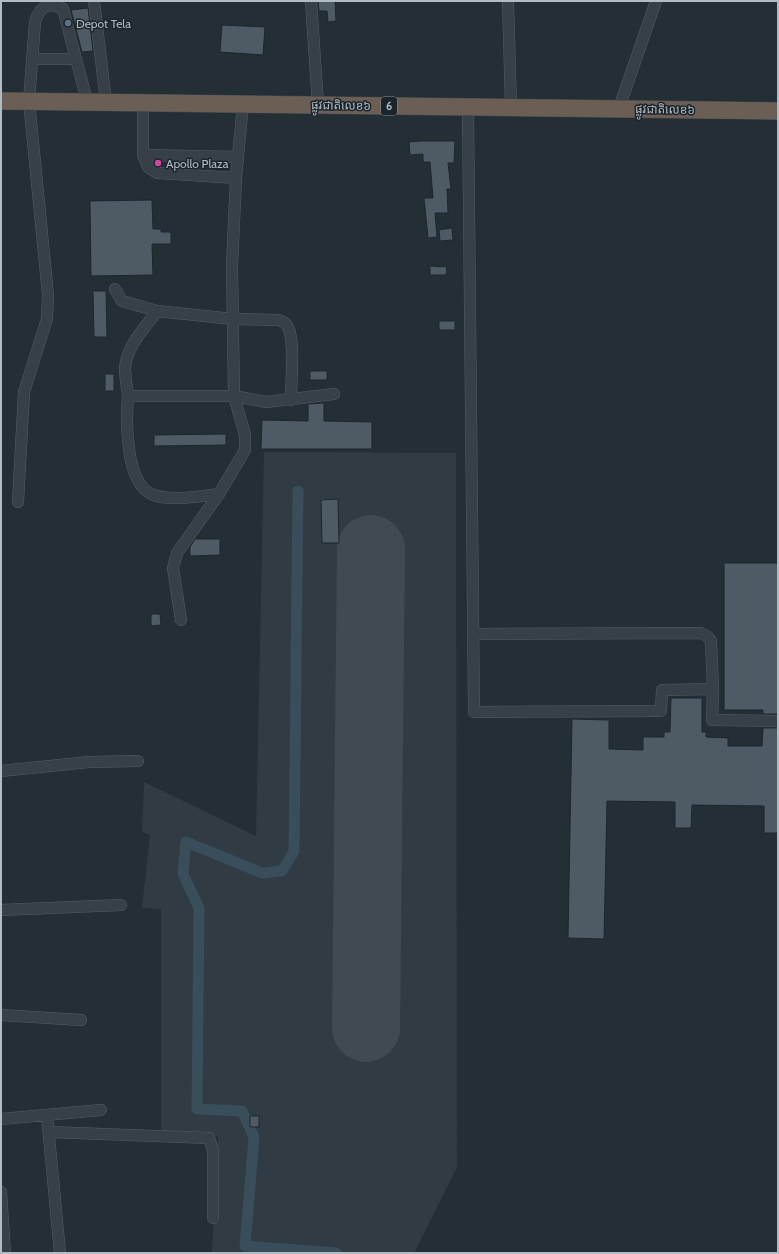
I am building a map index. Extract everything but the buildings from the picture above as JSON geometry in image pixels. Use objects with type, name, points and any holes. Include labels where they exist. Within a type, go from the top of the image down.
[{"type":"highway","name":"ផ្លូវជាតិលេខ៦","points":[[1,101],[778,110]]},
{"type":"street","points":[[94,1],[106,102]]},
{"type":"street","points":[[311,1],[318,105]]},
{"type":"street","points":[[508,1],[511,107]]},
{"type":"street","points":[[619,108],[656,1]]},
{"type":"street","points":[[18,502],[24,392],[47,319],[48,294],[30,101],[36,22],[38,11],[44,6],[58,5],[63,9],[87,101]]},
{"type":"street","points":[[33,59],[76,59]]},
{"type":"street","points":[[143,102],[143,155],[148,168],[157,173],[236,178]]},
{"type":"street","points":[[181,620],[174,568],[177,553],[219,494],[245,450],[245,435],[234,396],[232,266],[236,178],[243,104]]},
{"type":"street","points":[[468,106],[474,712],[661,711],[662,690],[713,689]]},
{"type":"street","points":[[143,155],[238,158]]},
{"type":"street","points":[[115,289],[122,301],[157,311],[233,319],[278,320],[284,322],[289,328],[292,352],[291,400]]},
{"type":"street","points":[[157,311],[133,343],[125,368],[128,396],[127,411],[130,447],[134,473],[141,486],[152,494],[170,497],[219,494]]},
{"type":"street","points":[[128,396],[234,396],[266,402],[334,394]]},
{"type":"street","points":[[473,634],[701,633],[707,636],[711,641],[713,689],[712,720],[778,721]]},
{"type":"street","points":[[1,771],[89,762],[138,761]]},
{"type":"street","points":[[1,910],[121,905]]},
{"type":"street","points":[[1,1015],[81,1020]]},
{"type":"street","points":[[1,1119],[101,1110]]},
{"type":"street","points":[[47,1114],[60,1253]]},
{"type":"street","points":[[49,1132],[208,1138],[213,1150],[213,1218]]},
{"type":"street","points":[[1,1192],[5,1253]]},
{"type":"shaded area","points":[[264,452],[456,453],[457,1167],[414,1253],[212,1253],[218,1136],[161,1134],[161,909],[142,908],[150,835],[142,832],[144,782],[256,836]]},
{"type":"waterway","points":[[298,491],[294,851],[282,871],[262,873],[186,842],[183,874],[199,908],[197,1109],[242,1111],[254,1137],[245,1246],[336,1253]]},
{"type":"runway","points":[[366,1028],[371,549]]},
{"type":"place","name":"Depot Tela","points":[[68,23]]},
{"type":"place","name":"Apollo Plaza","points":[[158,163]]}]
